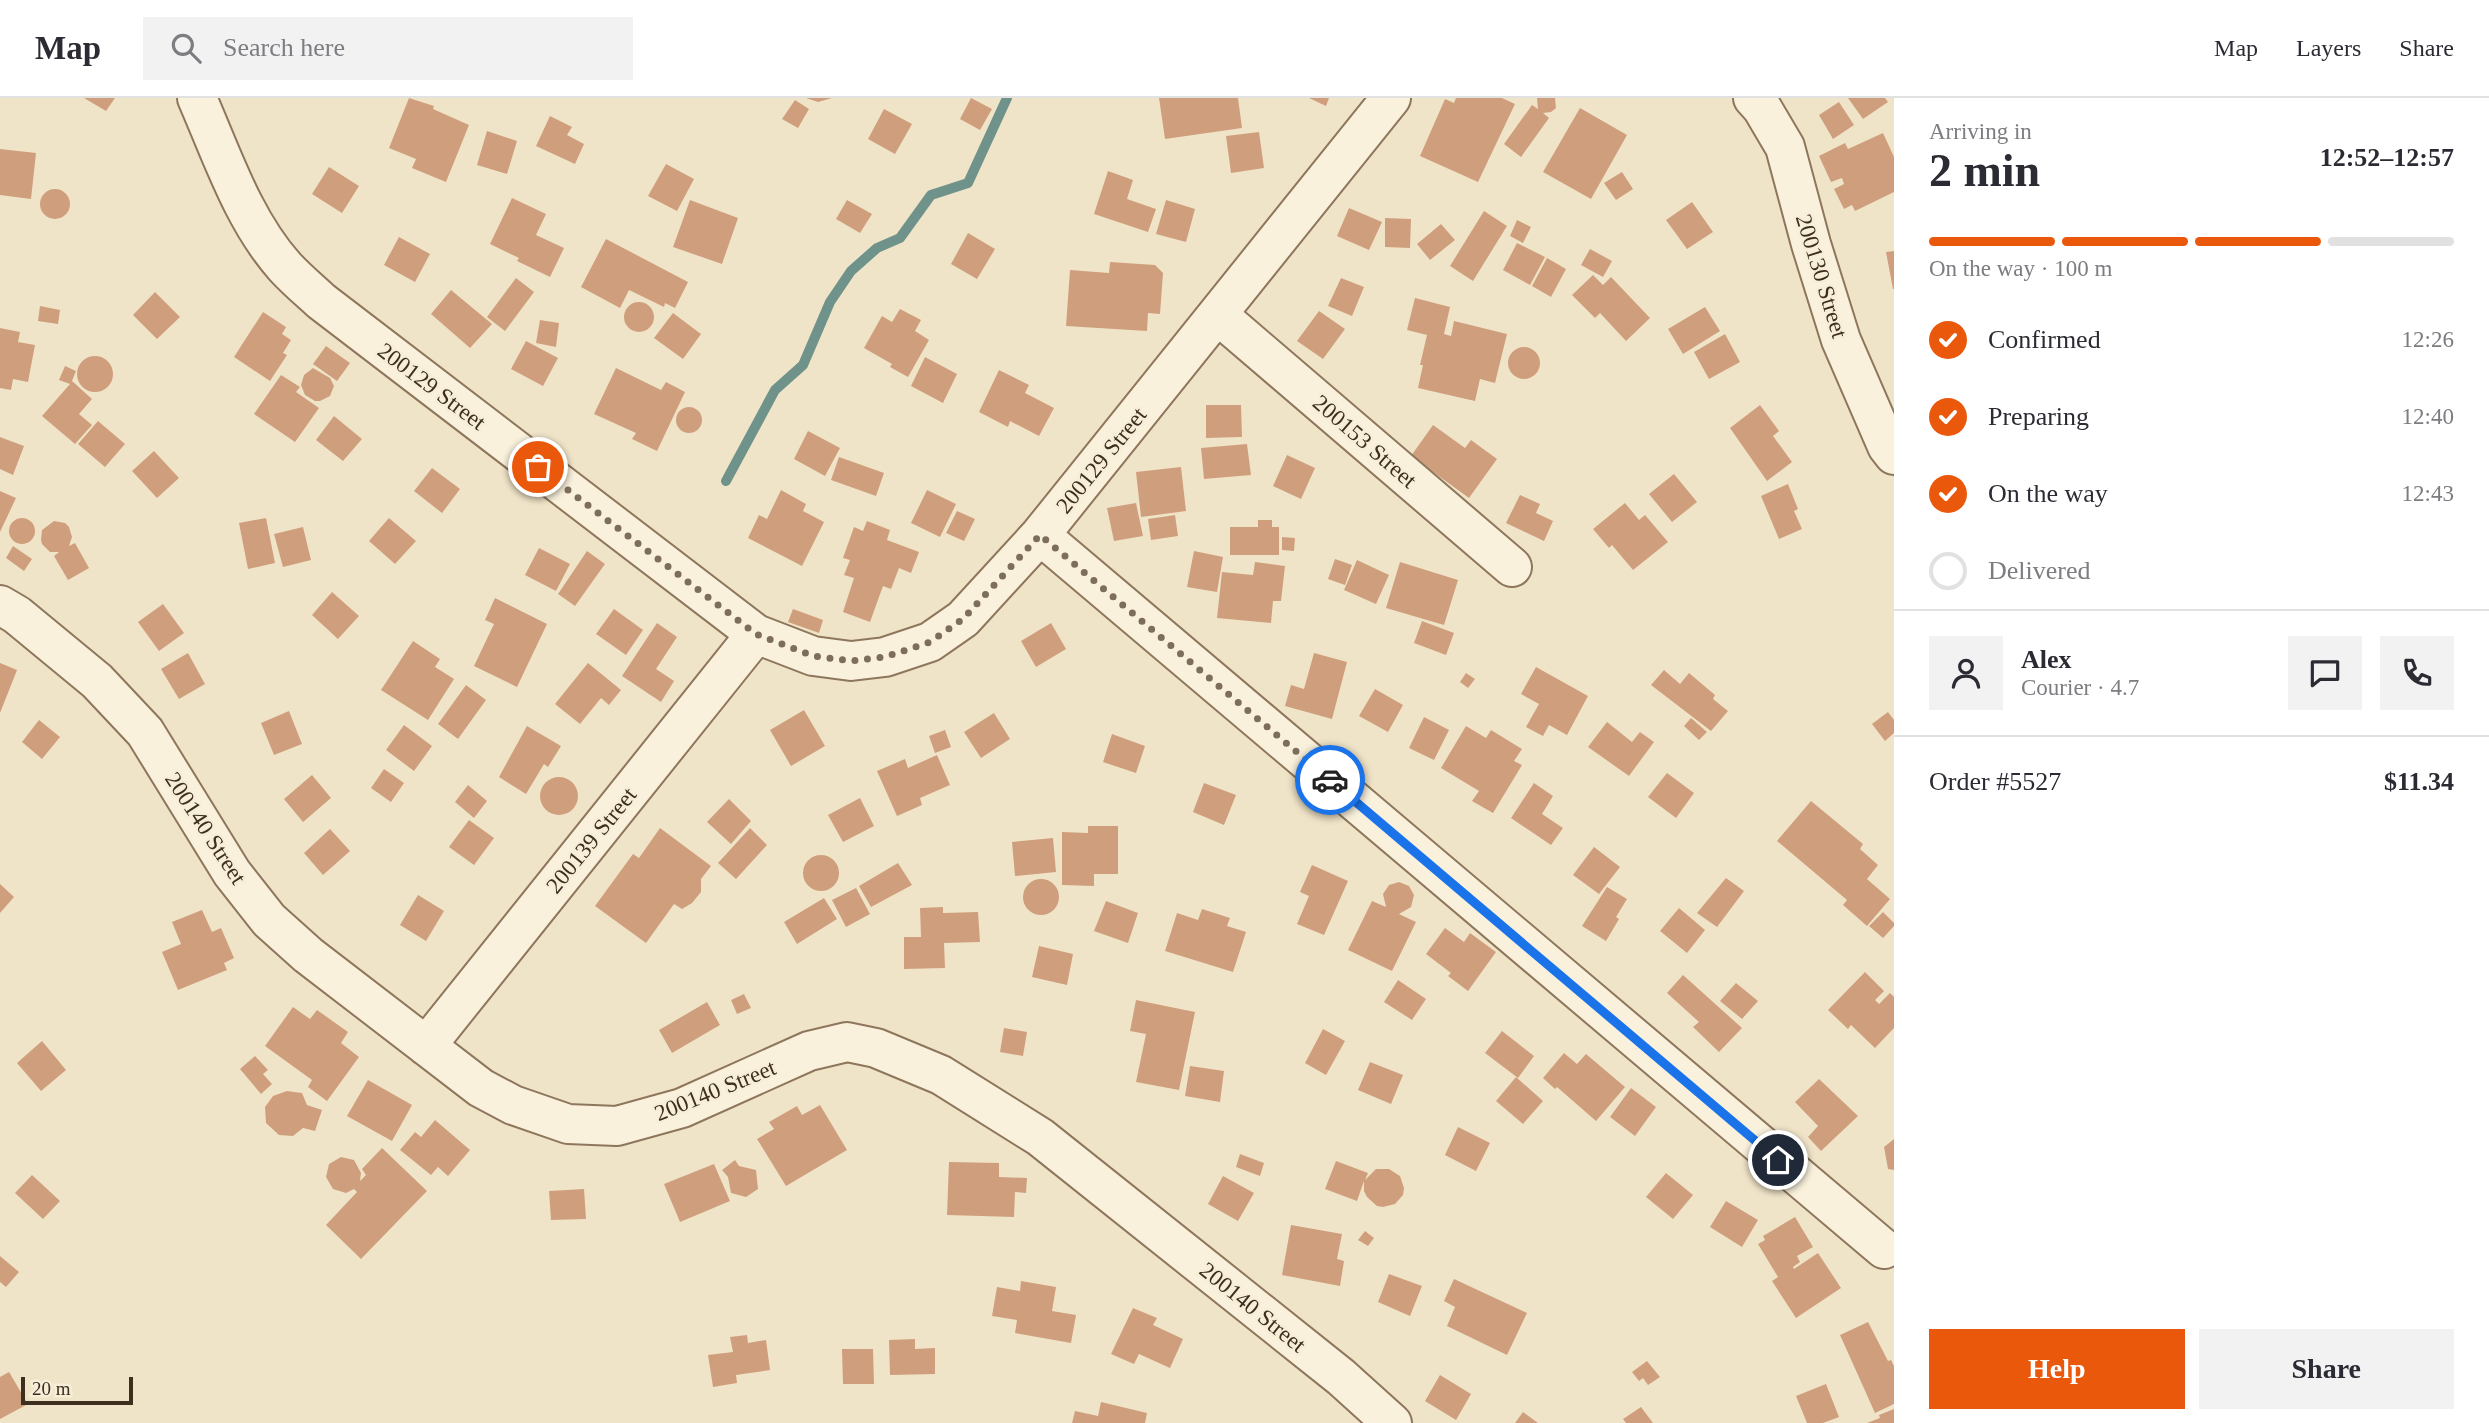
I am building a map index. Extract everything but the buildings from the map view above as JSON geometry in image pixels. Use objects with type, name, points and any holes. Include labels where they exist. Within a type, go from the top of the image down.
[{"type":"street","name":"200129 Street","points":[[197,98],[236,188],[258,229],[285,267],[332,310],[756,634],[813,656],[851,661],[885,657],[930,642],[963,619],[1040,535],[1391,98]]},
{"type":"street","name":"200130 Street","points":[[1753,98],[1785,147],[1841,340],[1887,446],[1894,455]]},
{"type":"street","name":"200153 Street","points":[[1218,315],[1511,567]]},
{"type":"street","points":[[1040,535],[1884,1250]]},
{"type":"street","name":"200140 Street","points":[[0,605],[17,615],[97,681],[145,732],[232,873],[269,920],[307,955],[481,1088],[513,1105],[568,1124],[617,1125],[682,1108],[809,1051],[847,1042],[876,1048],[941,1074],[1040,1137],[1340,1377],[1392,1423]]},
{"type":"street","name":"200139 Street","points":[[426,1046],[756,634]]},
{"type":"waterway","points":[[726,481],[775,390],[803,365],[830,302],[851,271],[877,248],[900,238],[931,195],[968,183],[1007,98]]},
{"type":"way so far","points":[[538,467],[756,634],[813,656],[851,661],[885,657],[930,642],[963,619],[1040,535],[1330,780]]},
{"type":"route","points":[[1330,780],[1778,1160]]}]
